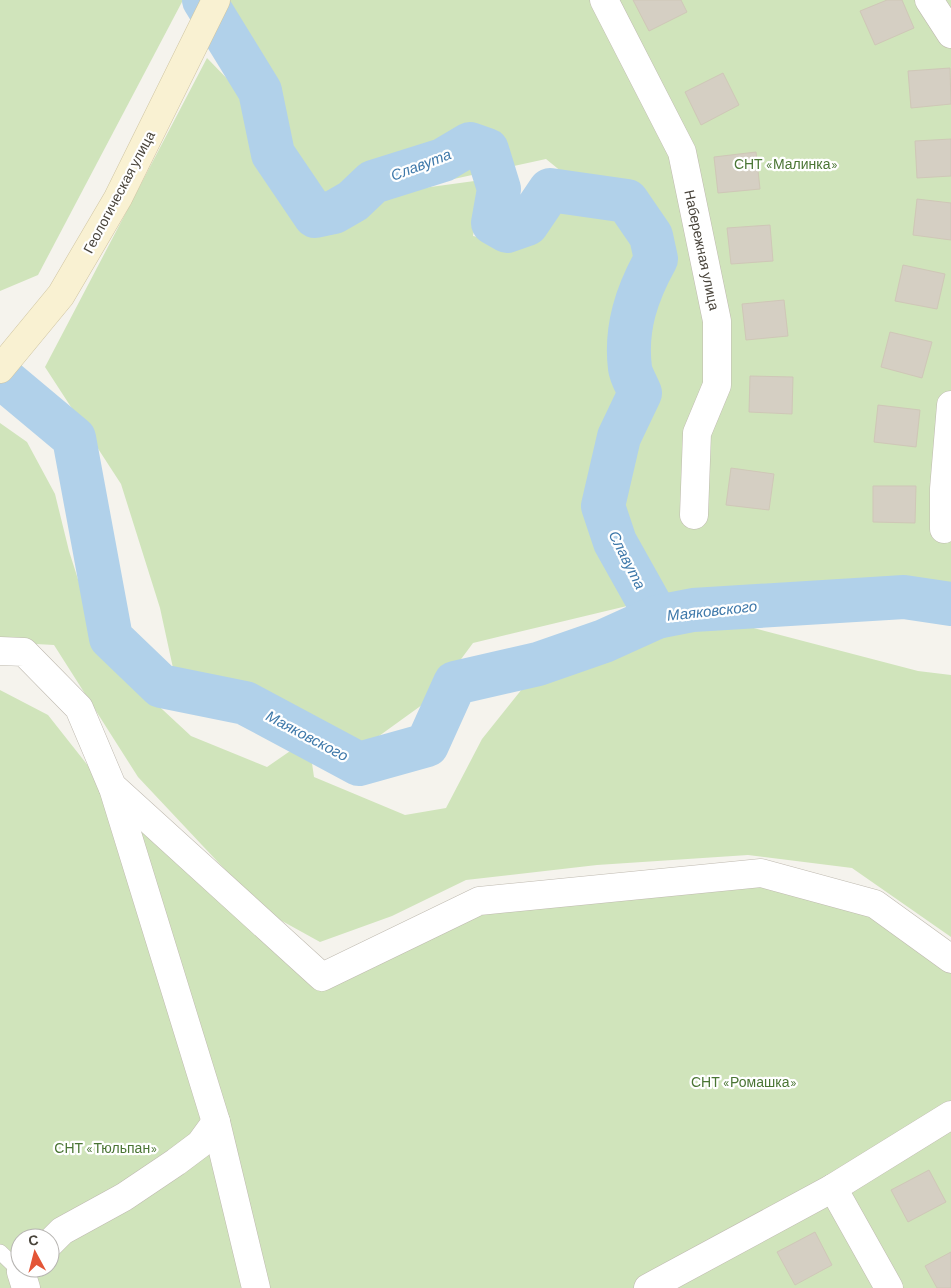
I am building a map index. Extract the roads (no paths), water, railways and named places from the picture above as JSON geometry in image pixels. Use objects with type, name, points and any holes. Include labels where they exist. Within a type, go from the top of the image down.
[{"type":"street","name":"Набережная улица","points":[[604,0],[682,152],[717,322],[717,385],[697,433],[694,515]]},
{"type":"street","points":[[929,0],[951,34]]},
{"type":"street","name":"Геологическая улица","points":[[0,369],[61,296],[118,198],[182,73],[215,1]]},
{"type":"street","points":[[944,529],[944,489],[951,405]]},
{"type":"street","points":[[0,651],[24,652],[79,708],[112,786],[216,1122],[256,1288]]},
{"type":"street","points":[[112,786],[322,977],[479,901],[761,873],[875,904],[951,959]]},
{"type":"street","points":[[648,1288],[833,1188],[951,1115]]},
{"type":"street","points":[[60,1233],[124,1198],[176,1162],[200,1144],[216,1122]]},
{"type":"street","points":[[833,1188],[889,1288]]},
{"type":"lane","points":[[0,1252],[10,1262]]},
{"type":"waterway","name":"Славута","points":[[204,0],[260,91],[273,154],[315,216],[334,212],[353,201],[373,182],[443,160],[470,144],[487,150],[499,189],[493,223],[507,231],[527,224],[550,190],[627,201],[651,236],[656,259],[638,298],[629,339],[631,371],[640,393],[619,437],[603,506],[615,542],[657,617]]},
{"type":"waterway","name":"Маяковского","points":[[0,376],[74,438],[111,638],[161,686],[245,703],[359,764],[427,745],[455,683],[538,664],[604,641],[657,617],[693,610],[904,597],[951,604]]},
{"type":"park label","name":"СНТ «Малинка»","points":[[786,164]]},
{"type":"park label","name":"СНТ «Ромашка»","points":[[744,1082]]},
{"type":"park label","name":"СНТ «Тюльпан»","points":[[106,1148]]}]
